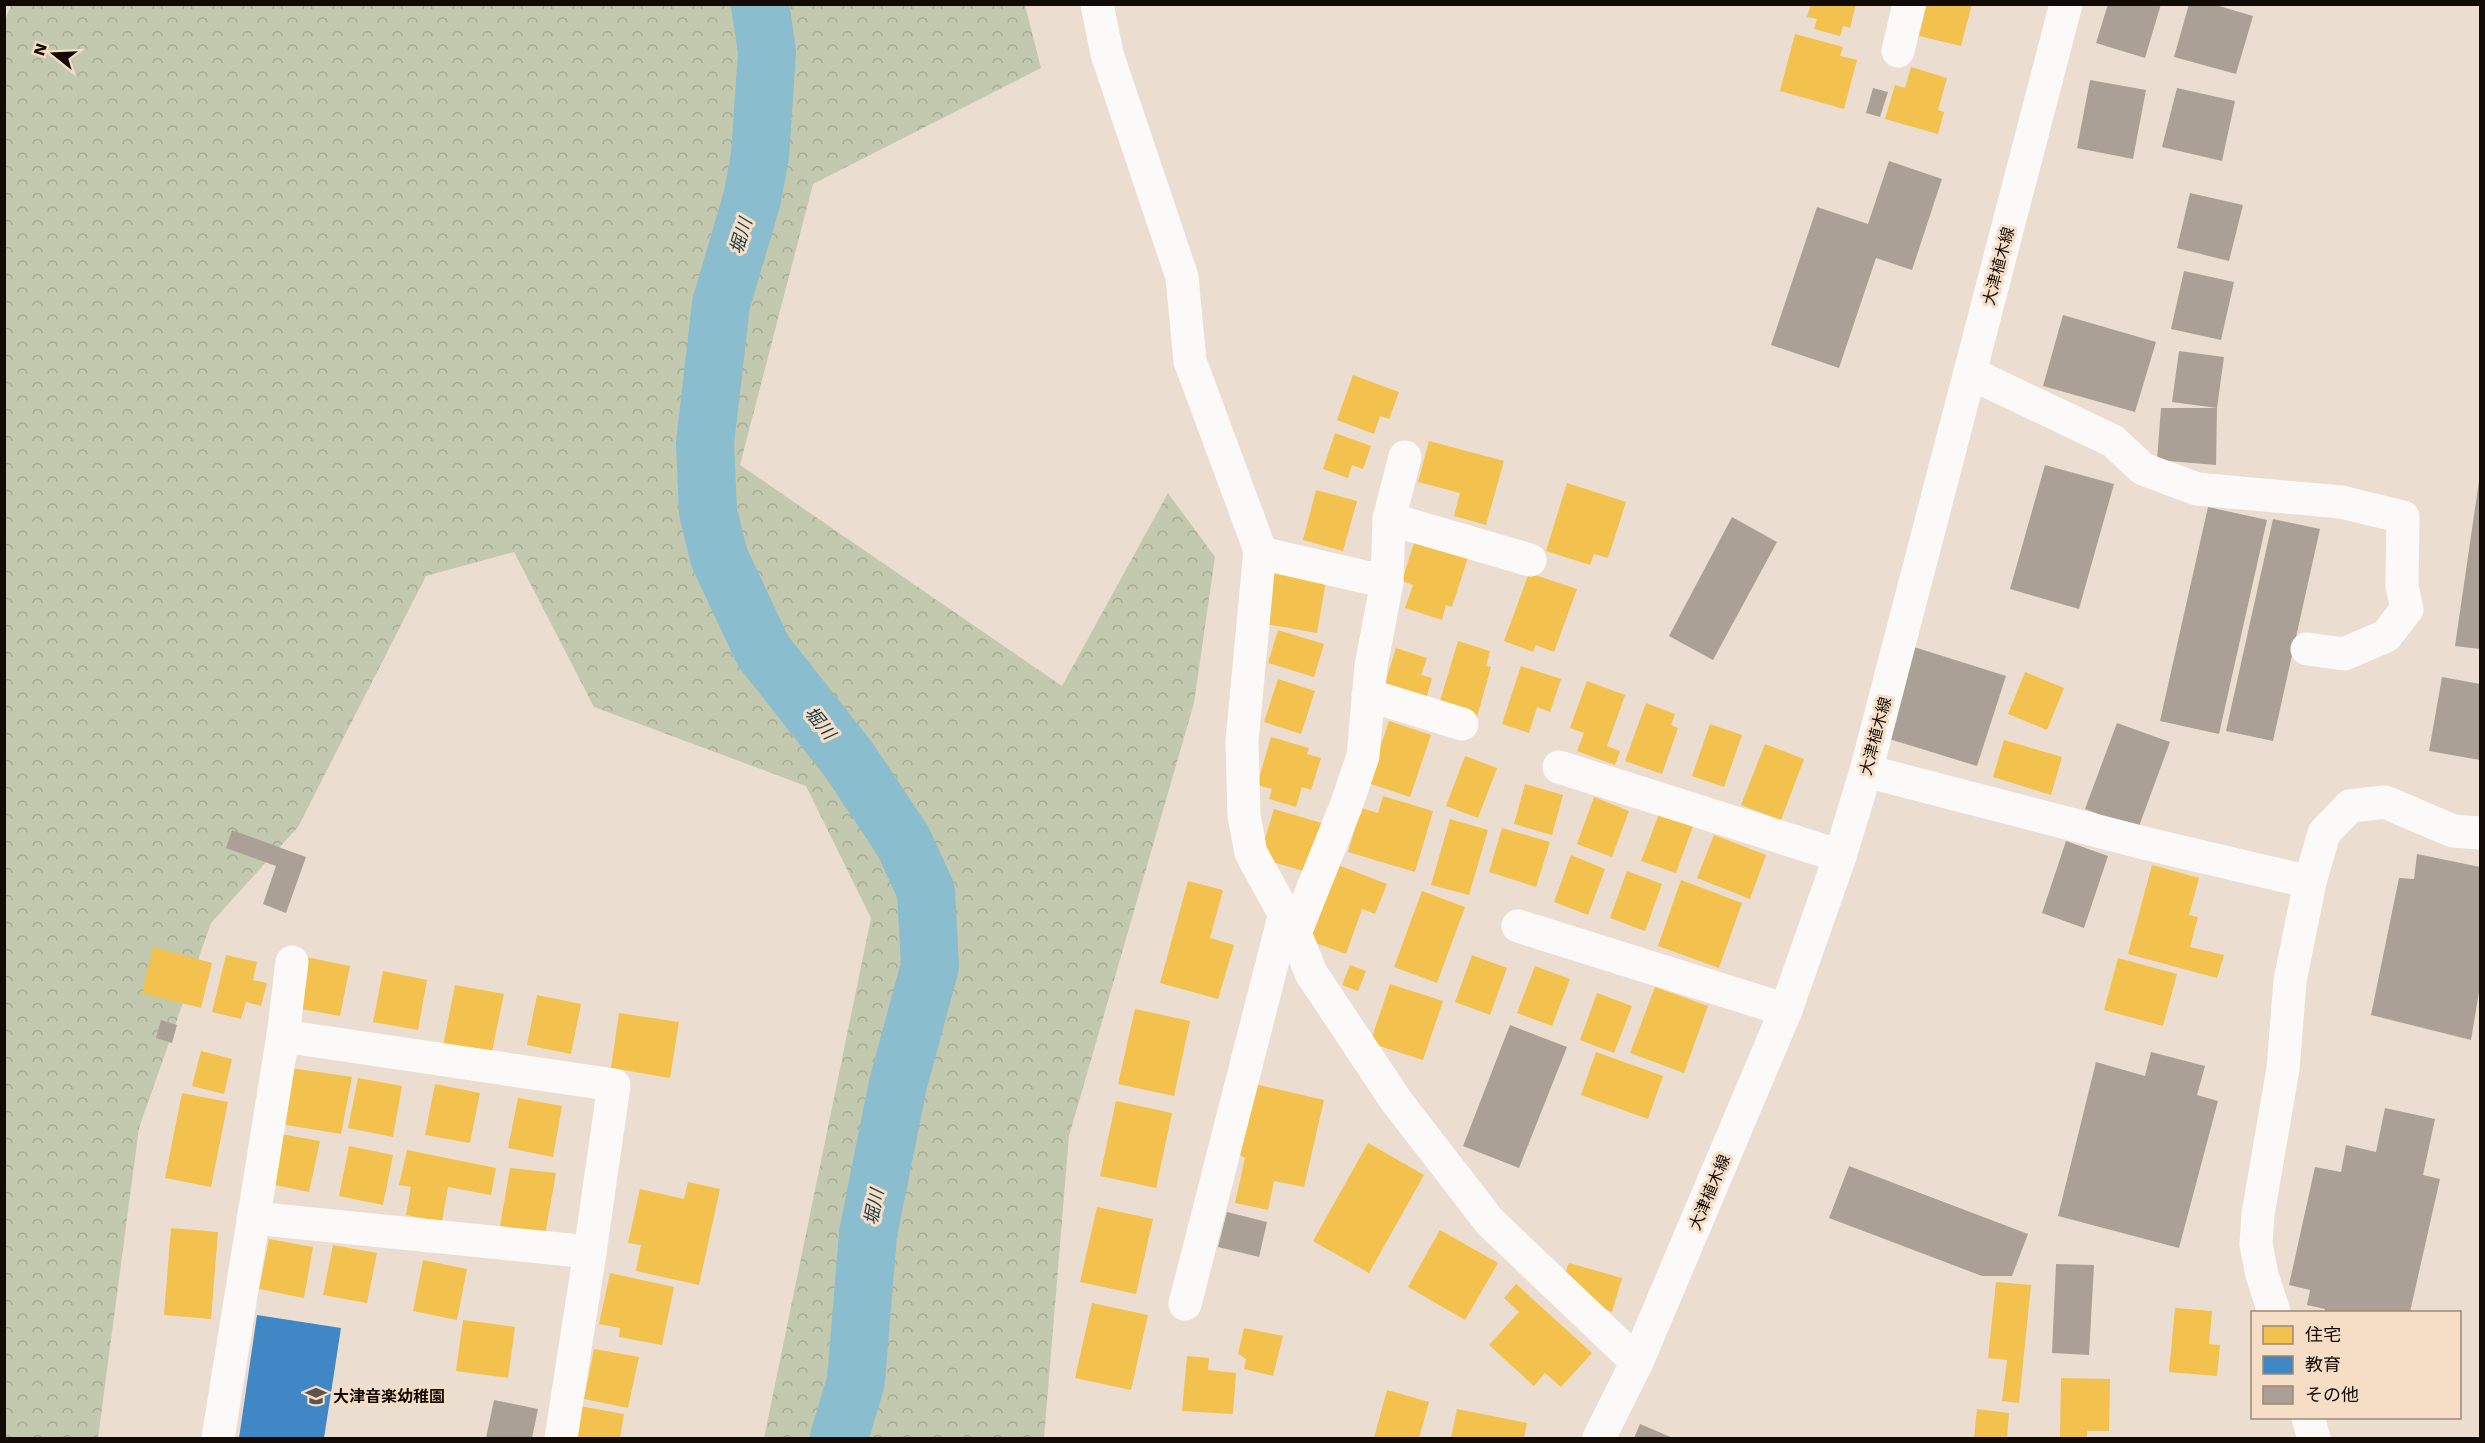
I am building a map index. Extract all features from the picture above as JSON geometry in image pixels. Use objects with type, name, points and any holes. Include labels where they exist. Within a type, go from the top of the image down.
[{"type":"street","points":[[1097,4],[1107,54],[1182,277],[1190,361],[1260,553],[1242,741],[1244,816],[1251,853],[1290,923],[1311,973],[1397,1102],[1490,1222],[1637,1362]]},
{"type":"street","points":[[1898,51],[1910,4]]},
{"type":"street","name":"大津植木線","points":[[1599,1438],[1637,1362],[1786,1010],[1840,856],[1866,771],[2066,4]]},
{"type":"street","points":[[1970,373],[2113,441],[2143,470],[2197,489],[2341,502],[2403,517],[2402,586],[2407,609],[2386,636],[2344,654],[2307,649]]},
{"type":"street","points":[[1185,1304],[1290,923],[1346,806],[1363,756],[1371,666],[1388,582],[1389,519],[1405,457]]},
{"type":"street","points":[[1389,519],[1530,560]]},
{"type":"street","points":[[1260,553],[1388,582]]},
{"type":"street","points":[[1368,695],[1462,724]]},
{"type":"street","points":[[1559,767],[1840,856]]},
{"type":"street","points":[[1866,771],[2148,844],[2310,882]]},
{"type":"street","points":[[2274,1311],[2262,1275],[2256,1244],[2258,1214],[2283,1069],[2290,981],[2310,882],[2324,833],[2350,806],[2385,802],[2453,831],[2481,833]]},
{"type":"street","points":[[1518,926],[1786,1010]]},
{"type":"street","points":[[218,1438],[283,1036],[292,962]]},
{"type":"street","points":[[283,1036],[614,1085],[561,1438]]},
{"type":"street","points":[[254,1218],[590,1252]]},
{"type":"street","points":[[2307,1419],[2314,1438]]},
{"type":"green space","points":[[11,5],[1025,5],[1041,68],[813,184],[740,465],[1062,686],[1168,493],[1215,557],[1194,703],[1069,1136],[1044,1438],[764,1438],[871,918],[806,786],[594,707],[514,552],[426,576],[298,827],[211,923],[139,1128],[98,1438],[5,1438],[4,23]]},
{"type":"building: 住宅","points":[[1811,4],[1856,4],[1850,28],[1843,26],[1840,36],[1814,29],[1817,19],[1807,17]]},
{"type":"building: 住宅","points":[[1927,4],[1972,4],[1961,46],[1919,36]]},
{"type":"building: 住宅","points":[[1795,34],[1843,47],[1840,56],[1857,60],[1844,109],[1780,91]]},
{"type":"building: 住宅","points":[[1911,67],[1947,78],[1938,110],[1944,112],[1938,134],[1885,119],[1895,85],[1905,88]]},
{"type":"building: 住宅","points":[[1353,375],[1399,392],[1389,419],[1380,416],[1374,434],[1337,420]]},
{"type":"building: 住宅","points":[[1335,433],[1371,446],[1363,469],[1352,465],[1348,478],[1323,469]]},
{"type":"building: 住宅","points":[[1429,441],[1504,461],[1486,525],[1454,516],[1460,493],[1418,482]]},
{"type":"building: 住宅","points":[[1567,483],[1626,502],[1608,558],[1594,554],[1590,565],[1546,551]]},
{"type":"building: 住宅","points":[[1316,490],[1357,501],[1343,551],[1303,540]]},
{"type":"building: 住宅","points":[[1414,543],[1470,551],[1452,607],[1446,605],[1442,620],[1405,608],[1413,585],[1402,581]]},
{"type":"building: 住宅","points":[[1269,571],[1326,581],[1317,633],[1260,623]]},
{"type":"building: 住宅","points":[[1529,573],[1577,589],[1554,652],[1536,645],[1533,652],[1504,641]]},
{"type":"building: 住宅","points":[[1278,630],[1324,644],[1314,677],[1268,663]]},
{"type":"building: 住宅","points":[[1458,641],[1490,651],[1486,666],[1491,667],[1477,717],[1437,711]]},
{"type":"building: 住宅","points":[[1396,648],[1427,658],[1421,675],[1432,678],[1425,703],[1383,689]]},
{"type":"building: 住宅","points":[[1521,666],[1561,679],[1550,712],[1537,707],[1529,733],[1502,724]]},
{"type":"building: 住宅","points":[[2025,672],[2064,688],[2047,730],[2008,714]]},
{"type":"building: 住宅","points":[[1278,679],[1315,691],[1301,734],[1264,722]]},
{"type":"building: 住宅","points":[[1587,681],[1625,695],[1607,746],[1620,751],[1615,765],[1577,751],[1584,733],[1570,728]]},
{"type":"building: 住宅","points":[[1646,703],[1675,714],[1671,725],[1678,728],[1662,774],[1625,761]]},
{"type":"building: 住宅","points":[[1389,721],[1431,735],[1410,797],[1368,783]]},
{"type":"building: 住宅","points":[[1710,724],[1742,735],[1724,787],[1692,776]]},
{"type":"building: 住宅","points":[[1271,737],[1309,748],[1307,754],[1321,758],[1311,790],[1302,787],[1296,807],[1269,799],[1272,789],[1257,785]]},
{"type":"building: 住宅","points":[[2004,740],[2062,757],[2051,795],[1993,777]]},
{"type":"building: 住宅","points":[[1765,744],[1804,759],[1781,820],[1741,805]]},
{"type":"building: 住宅","points":[[1465,756],[1497,768],[1478,818],[1446,806]]},
{"type":"building: 住宅","points":[[1525,784],[1563,795],[1552,835],[1514,824]]},
{"type":"building: 住宅","points":[[1383,796],[1433,811],[1415,872],[1348,852],[1361,808],[1378,813]]},
{"type":"building: 住宅","points":[[1594,797],[1629,811],[1612,857],[1577,844]]},
{"type":"building: 住宅","points":[[1274,809],[1325,824],[1310,873],[1259,858]]},
{"type":"building: 住宅","points":[[1659,814],[1693,826],[1676,873],[1641,861]]},
{"type":"building: 住宅","points":[[1450,819],[1488,830],[1469,895],[1431,885]]},
{"type":"building: 住宅","points":[[1502,828],[1550,842],[1536,887],[1489,872]]},
{"type":"building: 住宅","points":[[1714,835],[1766,855],[1750,899],[1697,878]]},
{"type":"building: 住宅","points":[[1571,855],[1605,869],[1588,915],[1554,902]]},
{"type":"building: 住宅","points":[[1338,865],[1387,884],[1375,914],[1362,909],[1346,954],[1310,941]]},
{"type":"building: 住宅","points":[[2152,865],[2199,878],[2189,915],[2198,917],[2190,947],[2224,955],[2217,978],[2128,954]]},
{"type":"building: 住宅","points":[[1627,871],[1662,884],[1645,931],[1610,918]]},
{"type":"building: 住宅","points":[[1681,880],[1742,903],[1719,968],[1658,946]]},
{"type":"building: 住宅","points":[[1188,881],[1223,890],[1210,938],[1234,945],[1218,999],[1160,983]]},
{"type":"building: 住宅","points":[[1422,891],[1465,907],[1437,983],[1394,967]]},
{"type":"building: 住宅","points":[[153,947],[212,963],[201,1008],[142,993]]},
{"type":"building: 住宅","points":[[226,955],[257,962],[253,980],[267,983],[261,1006],[246,1002],[241,1019],[212,1012]]},
{"type":"building: 住宅","points":[[1472,955],[1507,968],[1490,1015],[1455,1002]]},
{"type":"building: 住宅","points":[[306,957],[350,966],[340,1016],[296,1008]]},
{"type":"building: 住宅","points":[[2118,958],[2177,974],[2163,1026],[2104,1010]]},
{"type":"building: 住宅","points":[[1350,965],[1366,971],[1358,991],[1342,985]]},
{"type":"building: 住宅","points":[[1535,966],[1570,979],[1552,1026],[1517,1013]]},
{"type":"building: 住宅","points":[[383,971],[427,980],[418,1030],[373,1022]]},
{"type":"building: 住宅","points":[[1390,984],[1443,1001],[1423,1060],[1370,1043]]},
{"type":"building: 住宅","points":[[455,985],[504,994],[491,1056],[443,1046]]},
{"type":"building: 住宅","points":[[1655,987],[1708,1006],[1684,1073],[1630,1053]]},
{"type":"building: 住宅","points":[[1597,993],[1632,1006],[1614,1053],[1580,1040]]},
{"type":"building: 住宅","points":[[537,995],[581,1004],[571,1054],[527,1045]]},
{"type":"building: 住宅","points":[[1135,1009],[1190,1021],[1174,1096],[1118,1084]]},
{"type":"building: 住宅","points":[[619,1013],[679,1022],[670,1078],[611,1068]]},
{"type":"building: 住宅","points":[[201,1051],[232,1059],[224,1094],[192,1086]]},
{"type":"building: 住宅","points":[[1596,1052],[1663,1076],[1648,1119],[1581,1095]]},
{"type":"building: 住宅","points":[[284,1067],[352,1077],[341,1134],[274,1123]]},
{"type":"building: 住宅","points":[[358,1078],[402,1086],[393,1137],[348,1128]]},
{"type":"building: 住宅","points":[[1246,1082],[1324,1100],[1304,1187],[1274,1181],[1268,1210],[1235,1203],[1245,1158],[1230,1149]]},
{"type":"building: 住宅","points":[[435,1084],[480,1093],[470,1143],[425,1135]]},
{"type":"building: 住宅","points":[[182,1093],[228,1102],[211,1187],[165,1178]]},
{"type":"building: 住宅","points":[[518,1098],[562,1106],[553,1157],[508,1148]]},
{"type":"building: 住宅","points":[[1116,1101],[1172,1113],[1156,1188],[1100,1176]]},
{"type":"building: 住宅","points":[[275,1133],[320,1141],[309,1192],[265,1183]]},
{"type":"building: 住宅","points":[[1368,1143],[1424,1175],[1369,1273],[1313,1241]]},
{"type":"building: 住宅","points":[[349,1146],[393,1155],[383,1205],[339,1196]]},
{"type":"building: 住宅","points":[[407,1150],[496,1168],[491,1195],[448,1187],[442,1222],[406,1215],[411,1187],[399,1185]]},
{"type":"building: 住宅","points":[[510,1168],[556,1173],[545,1235],[500,1226]]},
{"type":"building: 住宅","points":[[688,1182],[720,1189],[699,1285],[636,1271],[641,1245],[628,1243],[640,1189],[684,1199]]},
{"type":"building: 住宅","points":[[1097,1207],[1153,1219],[1136,1294],[1080,1282]]},
{"type":"building: 住宅","points":[[171,1228],[218,1232],[211,1319],[164,1315]]},
{"type":"building: 住宅","points":[[1440,1230],[1498,1263],[1465,1320],[1408,1287]]},
{"type":"building: 住宅","points":[[269,1239],[313,1247],[304,1298],[259,1289]]},
{"type":"building: 住宅","points":[[333,1245],[377,1253],[367,1303],[323,1295]]},
{"type":"building: 住宅","points":[[423,1260],[467,1269],[457,1320],[413,1311]]},
{"type":"building: 住宅","points":[[1569,1263],[1622,1278],[1612,1312],[1559,1288]]},
{"type":"building: 住宅","points":[[610,1273],[674,1287],[662,1345],[619,1337],[620,1328],[599,1324]]},
{"type":"building: 住宅","points":[[1996,1282],[2031,1285],[2019,1403],[2002,1401],[2007,1360],[1988,1358]]},
{"type":"building: 住宅","points":[[1516,1284],[1592,1353],[1561,1387],[1545,1373],[1534,1386],[1489,1345],[1519,1312],[1504,1298]]},
{"type":"building: 住宅","points":[[1092,1303],[1148,1315],[1131,1390],[1075,1378]]},
{"type":"building: 住宅","points":[[2175,1308],[2212,1311],[2209,1344],[2220,1345],[2217,1376],[2169,1372]]},
{"type":"building: 住宅","points":[[463,1320],[515,1327],[508,1378],[456,1371]]},
{"type":"building: 住宅","points":[[1244,1328],[1283,1336],[1273,1376],[1244,1369],[1246,1359],[1238,1354]]},
{"type":"building: 住宅","points":[[594,1349],[639,1357],[628,1408],[584,1399]]},
{"type":"building: 住宅","points":[[1187,1356],[1209,1358],[1208,1370],[1236,1373],[1233,1414],[1182,1411]]},
{"type":"building: 住宅","points":[[2061,1378],[2110,1379],[2109,1431],[2087,1431],[2087,1438],[2060,1438]]},
{"type":"building: 住宅","points":[[1387,1390],[1429,1402],[1419,1438],[1374,1438]]},
{"type":"building: 住宅","points":[[579,1406],[624,1414],[620,1438],[573,1438]]},
{"type":"building: 住宅","points":[[1457,1409],[1527,1423],[1524,1438],[1451,1438]]},
{"type":"building: 住宅","points":[[1977,1409],[2009,1413],[2007,1438],[1974,1438]]},
{"type":"building: 教育","points":[[257,1315],[341,1328],[324,1438],[239,1438]]},
{"type":"building: その他","points":[[2108,4],[2161,4],[2145,58],[2096,43]]},
{"type":"building: その他","points":[[2189,4],[2212,4],[2253,16],[2236,74],[2174,57]]},
{"type":"building: その他","points":[[2090,80],[2146,90],[2133,159],[2077,148]]},
{"type":"building: その他","points":[[1873,88],[1888,92],[1880,117],[1866,113]]},
{"type":"building: その他","points":[[2177,88],[2235,101],[2222,161],[2162,147]]},
{"type":"building: その他","points":[[1889,161],[1942,179],[1912,270],[1876,258],[1839,368],[1771,345],[1817,207],[1868,224]]},
{"type":"building: その他","points":[[2190,193],[2243,205],[2229,261],[2177,248]]},
{"type":"building: その他","points":[[2184,271],[2234,282],[2221,340],[2171,329]]},
{"type":"building: その他","points":[[2063,315],[2156,342],[2135,412],[2043,386]]},
{"type":"building: その他","points":[[2179,351],[2224,357],[2217,408],[2172,402]]},
{"type":"building: その他","points":[[2161,408],[2217,408],[2216,465],[2157,460]]},
{"type":"building: その他","points":[[2045,465],[2114,484],[2079,609],[2010,589]]},
{"type":"building: その他","points":[[2480,482],[2480,649],[2455,646]]},
{"type":"building: その他","points":[[2208,507],[2267,520],[2219,734],[2160,721]]},
{"type":"building: その他","points":[[1732,517],[1777,542],[1713,660],[1669,636]]},
{"type":"building: その他","points":[[2273,519],[2320,529],[2273,741],[2226,731]]},
{"type":"building: その他","points":[[1914,647],[2006,676],[1977,766],[1886,738]]},
{"type":"building: その他","points":[[2442,677],[2480,684],[2480,760],[2429,751]]},
{"type":"building: その他","points":[[2117,723],[2170,742],[2138,829],[2085,809]]},
{"type":"building: その他","points":[[232,830],[306,857],[286,913],[263,904],[276,866],[226,848]]},
{"type":"building: その他","points":[[2066,841],[2108,856],[2084,928],[2042,913]]},
{"type":"building: その他","points":[[2417,854],[2480,867],[2480,986],[2471,1040],[2371,1015],[2399,878],[2414,879]]},
{"type":"building: その他","points":[[161,1020],[177,1025],[172,1043],[156,1038]]},
{"type":"building: その他","points":[[1510,1025],[1567,1047],[1519,1168],[1463,1146]]},
{"type":"building: その他","points":[[2151,1052],[2205,1066],[2197,1095],[2218,1101],[2179,1248],[2058,1216],[2096,1062],[2145,1076]]},
{"type":"building: その他","points":[[2385,1108],[2435,1119],[2423,1175],[2440,1179],[2410,1311],[2324,1311],[2325,1309],[2307,1305],[2310,1290],[2289,1285],[2315,1167],[2341,1172],[2346,1145],[2376,1152]]},
{"type":"building: その他","points":[[1849,1166],[2028,1234],[2012,1276],[1982,1276],[1829,1218]]},
{"type":"building: その他","points":[[1227,1212],[1267,1222],[1259,1257],[1218,1247]]},
{"type":"building: その他","points":[[2056,1264],[2094,1265],[2089,1355],[2052,1353]]},
{"type":"building: その他","points":[[494,1400],[538,1409],[532,1438],[486,1438]]},
{"type":"building: その他","points":[[1640,1424],[1673,1438],[1634,1438]]},
{"type":"waterway","name":"堀川","points":[[760,4],[767,52],[760,156],[752,199],[721,304],[705,443],[708,512],[719,557],[763,651],[849,760],[903,841],[926,891],[930,966],[898,1084],[868,1234],[856,1381],[839,1438]]},
{"type":"place","name":"大津音楽幼稚園","points":[[316,1396]]}]
